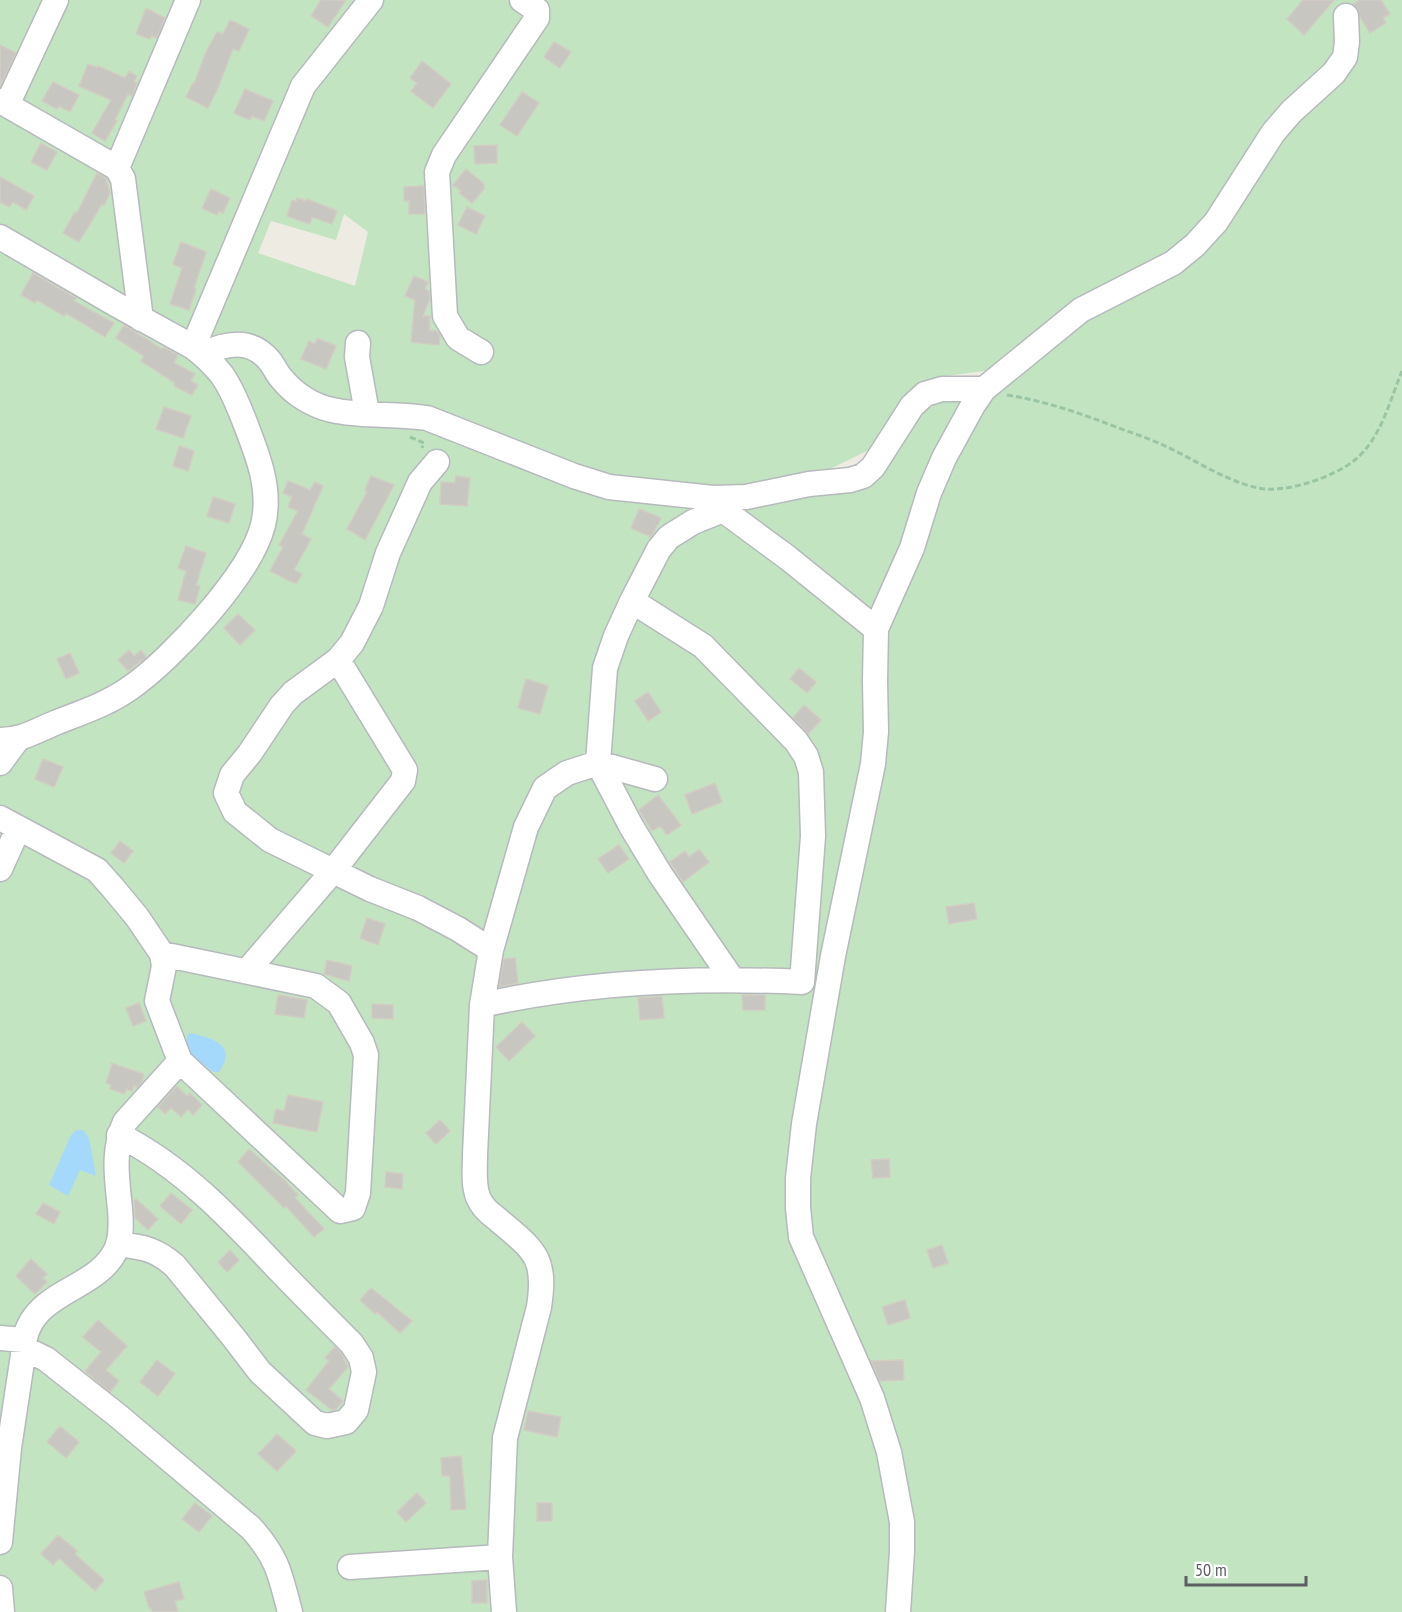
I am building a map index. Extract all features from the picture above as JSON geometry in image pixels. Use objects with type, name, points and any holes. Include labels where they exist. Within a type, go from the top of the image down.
[{"type":"street","points":[[56,0],[3,103],[117,168],[123,179],[141,319]]},
{"type":"street","points":[[117,168],[188,0]]},
{"type":"street","points":[[198,351],[303,86],[371,0]]},
{"type":"street","points":[[481,352],[458,338],[445,316],[437,172],[444,154],[537,18],[537,10],[522,0]]},
{"type":"street","points":[[898,1612],[902,1522],[889,1452],[872,1398],[801,1237],[798,1208],[798,1178],[804,1124],[833,956],[873,764],[876,732],[874,681],[876,629],[912,548],[929,493],[944,458],[961,425],[983,391],[1081,310],[1173,263],[1195,245],[1216,222],[1273,134],[1292,112],[1334,73],[1345,57],[1346,16]]},
{"type":"street","points":[[0,237],[198,351],[223,376],[234,395],[262,465],[266,494],[264,524],[255,549],[239,576],[182,642],[129,689],[90,709],[8,740],[0,763]]},
{"type":"street","points":[[358,343],[357,357],[367,413]]},
{"type":"street","points":[[198,351],[240,345],[256,348],[270,361],[281,379],[294,392],[308,401],[331,410],[428,418],[574,476],[609,487],[718,504],[876,629]]},
{"type":"street","points":[[732,979],[660,874],[631,826],[598,763],[605,668],[616,636],[659,549],[677,530],[693,522],[718,504],[809,484],[849,480],[863,476],[873,467],[912,406],[925,394],[942,389],[983,391]]},
{"type":"street","points":[[428,458],[420,482],[388,553],[371,606],[352,642],[338,660],[293,693],[282,705],[250,753],[231,775],[226,793],[235,812],[270,840],[370,889],[418,908],[458,928],[491,950]]},
{"type":"street","points":[[482,1005],[529,994],[647,981],[732,979],[802,982],[813,836],[812,772],[806,756],[796,741],[703,646],[632,601]]},
{"type":"street","points":[[247,971],[333,871],[403,781],[405,770],[338,660]]},
{"type":"street","points":[[504,1612],[500,1557],[505,1438],[539,1307],[542,1286],[540,1264],[526,1244],[487,1211],[478,1197],[475,1155],[482,1005],[491,950],[526,827],[545,788],[567,774],[598,763],[655,778]]},
{"type":"street","points":[[0,869],[9,824],[97,870],[137,917],[162,954],[164,966],[157,1001],[180,1061],[340,1211],[353,1208],[358,1193],[366,1055],[362,1043],[339,1003],[316,986],[162,954]]},
{"type":"street","points":[[0,1542],[9,1448],[15,1342],[39,1311],[104,1267],[117,1250],[120,1221],[116,1153],[119,1135],[125,1122],[180,1061]]},
{"type":"street","points":[[118,1244],[143,1246],[170,1262],[260,1372],[315,1423],[327,1426],[346,1422],[356,1410],[363,1372],[361,1358],[352,1344],[205,1194],[151,1152],[119,1135]]},
{"type":"street","points":[[15,1342],[46,1359],[117,1415],[251,1528],[262,1540],[279,1568],[290,1612]]},
{"type":"street","points":[[350,1567],[500,1557]]},
{"type":"street","points":[[0,1588],[2,1612]]},
{"type":"path","points":[[983,391],[1029,398],[1077,412],[1161,444],[1234,480],[1258,488],[1278,489],[1301,485],[1331,474],[1356,459],[1373,438],[1402,371]]},
{"type":"path","points":[[405,435],[424,443],[428,458]]},
{"type":"green space","points":[[0,0],[1402,0],[1402,1612],[0,1612]],"holes":[[[344,214],[368,232],[355,286],[258,253],[271,221],[336,240]],[[992,370],[958,397],[930,398],[840,490],[744,508],[745,517],[695,506],[666,482],[749,488],[830,469],[879,445],[938,377]]]},
{"type":"water","points":[[190,1033],[214,1040],[224,1049],[226,1055],[219,1072],[213,1072],[187,1051],[187,1036]]},
{"type":"water","points":[[77,1130],[83,1130],[89,1138],[96,1176],[80,1170],[68,1196],[49,1185],[71,1135]]},
{"type":"building","points":[[321,0],[346,0],[328,27],[311,16]]},
{"type":"building","points":[[1303,0],[1334,0],[1304,35],[1287,19]]},
{"type":"building","points":[[1360,0],[1381,0],[1390,14],[1383,18],[1386,23],[1370,33],[1353,4]]},
{"type":"building","points":[[146,8],[165,18],[157,38],[151,36],[150,39],[136,34]]},
{"type":"building","points":[[230,20],[249,29],[239,51],[233,49],[208,108],[186,97],[217,32],[223,34]]},
{"type":"building","points":[[554,42],[571,52],[560,68],[544,57]]},
{"type":"building","points":[[0,45],[16,53],[0,86]]},
{"type":"building","points":[[422,61],[451,84],[433,108],[411,91],[417,83],[410,78]]},
{"type":"building","points":[[88,64],[125,78],[129,71],[137,76],[132,96],[128,94],[115,120],[117,121],[105,141],[92,133],[111,100],[79,86]]},
{"type":"building","points":[[53,82],[79,95],[70,112],[59,106],[57,109],[42,101]]},
{"type":"building","points":[[245,89],[273,101],[264,121],[252,116],[250,120],[234,113]]},
{"type":"building","points":[[522,92],[539,103],[517,136],[500,125]]},
{"type":"building","points":[[41,143],[57,152],[47,170],[31,162]]},
{"type":"building","points":[[497,145],[497,163],[475,164],[474,146]]},
{"type":"building","points":[[466,169],[484,184],[484,189],[472,203],[453,185]]},
{"type":"building","points":[[97,173],[106,178],[110,193],[79,242],[63,233],[75,212],[77,213]]},
{"type":"building","points":[[0,177],[34,196],[26,210],[13,202],[9,207],[0,202]]},
{"type":"building","points":[[424,186],[425,214],[409,214],[409,201],[404,201],[404,187]]},
{"type":"building","points":[[211,189],[230,198],[223,213],[219,211],[217,215],[202,208]]},
{"type":"building","points":[[297,198],[306,201],[307,199],[337,211],[332,224],[312,217],[310,224],[287,216],[292,200],[296,202]]},
{"type":"building","points":[[467,207],[485,216],[476,234],[458,225]]},
{"type":"building","points":[[181,242],[206,252],[189,310],[170,304],[182,268],[173,264]]},
{"type":"building","points":[[33,273],[76,298],[74,301],[114,323],[105,337],[66,313],[64,316],[37,300],[35,303],[21,295]]},
{"type":"building","points":[[414,276],[428,282],[425,289],[429,291],[430,299],[423,316],[430,316],[429,330],[437,331],[440,335],[439,345],[411,342],[415,300],[405,296]]},
{"type":"building","points":[[124,325],[162,349],[163,347],[178,355],[174,363],[195,374],[191,381],[198,385],[192,395],[174,386],[175,383],[141,361],[144,356],[116,338]]},
{"type":"building","points":[[317,338],[336,346],[326,369],[301,359],[309,341],[315,344]]},
{"type":"building","points":[[164,407],[191,416],[183,438],[156,429]]},
{"type":"building","points":[[179,446],[194,451],[188,471],[173,466]]},
{"type":"building","points":[[371,476],[394,485],[365,540],[347,529],[367,492],[365,490]]},
{"type":"building","points":[[456,476],[470,478],[467,506],[440,504],[441,482],[455,483]]},
{"type":"building","points":[[288,481],[310,490],[315,482],[323,486],[302,534],[311,539],[294,570],[302,574],[296,584],[270,571],[283,547],[279,545],[298,511],[288,507],[292,497],[283,493]]},
{"type":"building","points":[[213,497],[235,504],[229,523],[207,516]]},
{"type":"building","points":[[639,509],[661,518],[651,537],[631,528]]},
{"type":"building","points":[[186,546],[206,553],[196,585],[200,586],[195,604],[178,600],[186,571],[178,568]]},
{"type":"building","points":[[238,614],[255,630],[240,645],[224,628]]},
{"type":"building","points":[[129,650],[134,656],[141,650],[146,657],[128,671],[118,660]]},
{"type":"building","points":[[70,653],[79,673],[66,679],[57,659]]},
{"type":"building","points":[[799,668],[816,682],[807,693],[790,679]]},
{"type":"building","points":[[526,679],[548,686],[540,714],[518,708]]},
{"type":"building","points":[[648,692],[661,712],[648,721],[635,701]]},
{"type":"building","points":[[804,705],[821,720],[808,734],[793,718]]},
{"type":"building","points":[[43,759],[63,767],[54,787],[35,779]]},
{"type":"building","points":[[715,783],[722,802],[692,814],[685,795]]},
{"type":"building","points":[[658,795],[681,825],[667,835],[660,826],[652,831],[639,810]]},
{"type":"building","points":[[120,841],[133,851],[124,863],[111,853]]},
{"type":"building","points":[[619,845],[629,859],[608,873],[598,859]]},
{"type":"building","points":[[699,849],[709,862],[683,882],[670,862],[685,851],[689,857]]},
{"type":"building","points":[[974,903],[977,919],[949,924],[946,907]]},
{"type":"building","points":[[367,918],[385,924],[378,945],[360,938]]},
{"type":"building","points":[[515,958],[518,983],[499,987],[504,959]]},
{"type":"building","points":[[327,960],[352,966],[349,981],[324,974]]},
{"type":"building","points":[[278,995],[307,1000],[304,1018],[275,1014]]},
{"type":"building","points":[[742,995],[765,995],[765,1010],[743,1010]]},
{"type":"building","points":[[662,996],[664,1018],[640,1020],[638,998]]},
{"type":"building","points":[[139,1003],[146,1021],[133,1026],[126,1008]]},
{"type":"building","points":[[372,1004],[393,1005],[393,1019],[372,1018]]},
{"type":"building","points":[[522,1022],[535,1036],[509,1061],[496,1047]]},
{"type":"building","points":[[110,1063],[144,1074],[142,1082],[137,1088],[134,1085],[132,1091],[126,1089],[125,1094],[110,1089],[111,1085],[106,1083],[112,1065]]},
{"type":"building","points":[[177,1086],[187,1096],[190,1093],[202,1105],[193,1115],[188,1109],[181,1117],[171,1108],[165,1114],[158,1107]]},
{"type":"building","points":[[288,1095],[323,1102],[317,1132],[273,1123],[276,1109],[284,1111]]},
{"type":"building","points":[[440,1120],[450,1131],[436,1144],[426,1133]]},
{"type":"building","points":[[249,1149],[285,1181],[298,1195],[295,1198],[324,1229],[314,1237],[286,1206],[284,1208],[238,1162]]},
{"type":"building","points":[[889,1159],[890,1177],[873,1178],[871,1160]]},
{"type":"building","points":[[386,1172],[403,1174],[402,1189],[385,1187]]},
{"type":"building","points":[[171,1193],[192,1210],[181,1224],[160,1206]]},
{"type":"building","points":[[136,1199],[158,1219],[148,1230],[135,1218],[134,1201]]},
{"type":"building","points":[[43,1203],[60,1212],[54,1224],[36,1214]]},
{"type":"building","points":[[942,1245],[948,1263],[933,1268],[927,1250]]},
{"type":"building","points":[[230,1250],[239,1260],[227,1272],[218,1262]]},
{"type":"building","points":[[31,1259],[47,1274],[43,1278],[47,1282],[35,1294],[16,1276]]},
{"type":"building","points":[[371,1288],[412,1321],[400,1333],[360,1300]]},
{"type":"building","points":[[905,1300],[910,1318],[888,1325],[882,1307]]},
{"type":"building","points":[[98,1320],[127,1346],[106,1370],[119,1381],[110,1392],[85,1371],[101,1352],[83,1337]]},
{"type":"building","points":[[335,1347],[348,1367],[329,1389],[343,1401],[332,1410],[306,1390],[329,1361],[325,1358]]},
{"type":"building","points":[[157,1360],[175,1374],[158,1396],[140,1382]]},
{"type":"building","points":[[903,1360],[904,1380],[880,1381],[871,1361]]},
{"type":"building","points":[[528,1411],[561,1417],[557,1437],[524,1430]]},
{"type":"building","points":[[60,1426],[79,1442],[66,1458],[47,1442]]},
{"type":"building","points":[[277,1434],[296,1451],[277,1471],[258,1454]]},
{"type":"building","points":[[461,1456],[466,1509],[451,1510],[450,1476],[442,1476],[441,1458]]},
{"type":"building","points":[[417,1493],[426,1503],[406,1522],[397,1512]]},
{"type":"building","points":[[195,1503],[212,1516],[199,1532],[182,1519]]},
{"type":"building","points":[[537,1503],[552,1503],[552,1521],[537,1521]]},
{"type":"building","points":[[58,1535],[77,1551],[75,1554],[104,1580],[95,1591],[59,1558],[53,1565],[41,1554]]},
{"type":"building","points":[[487,1580],[487,1603],[472,1603],[472,1581]]},
{"type":"building","points":[[179,1582],[184,1599],[175,1601],[178,1612],[152,1612],[144,1592]]}]
